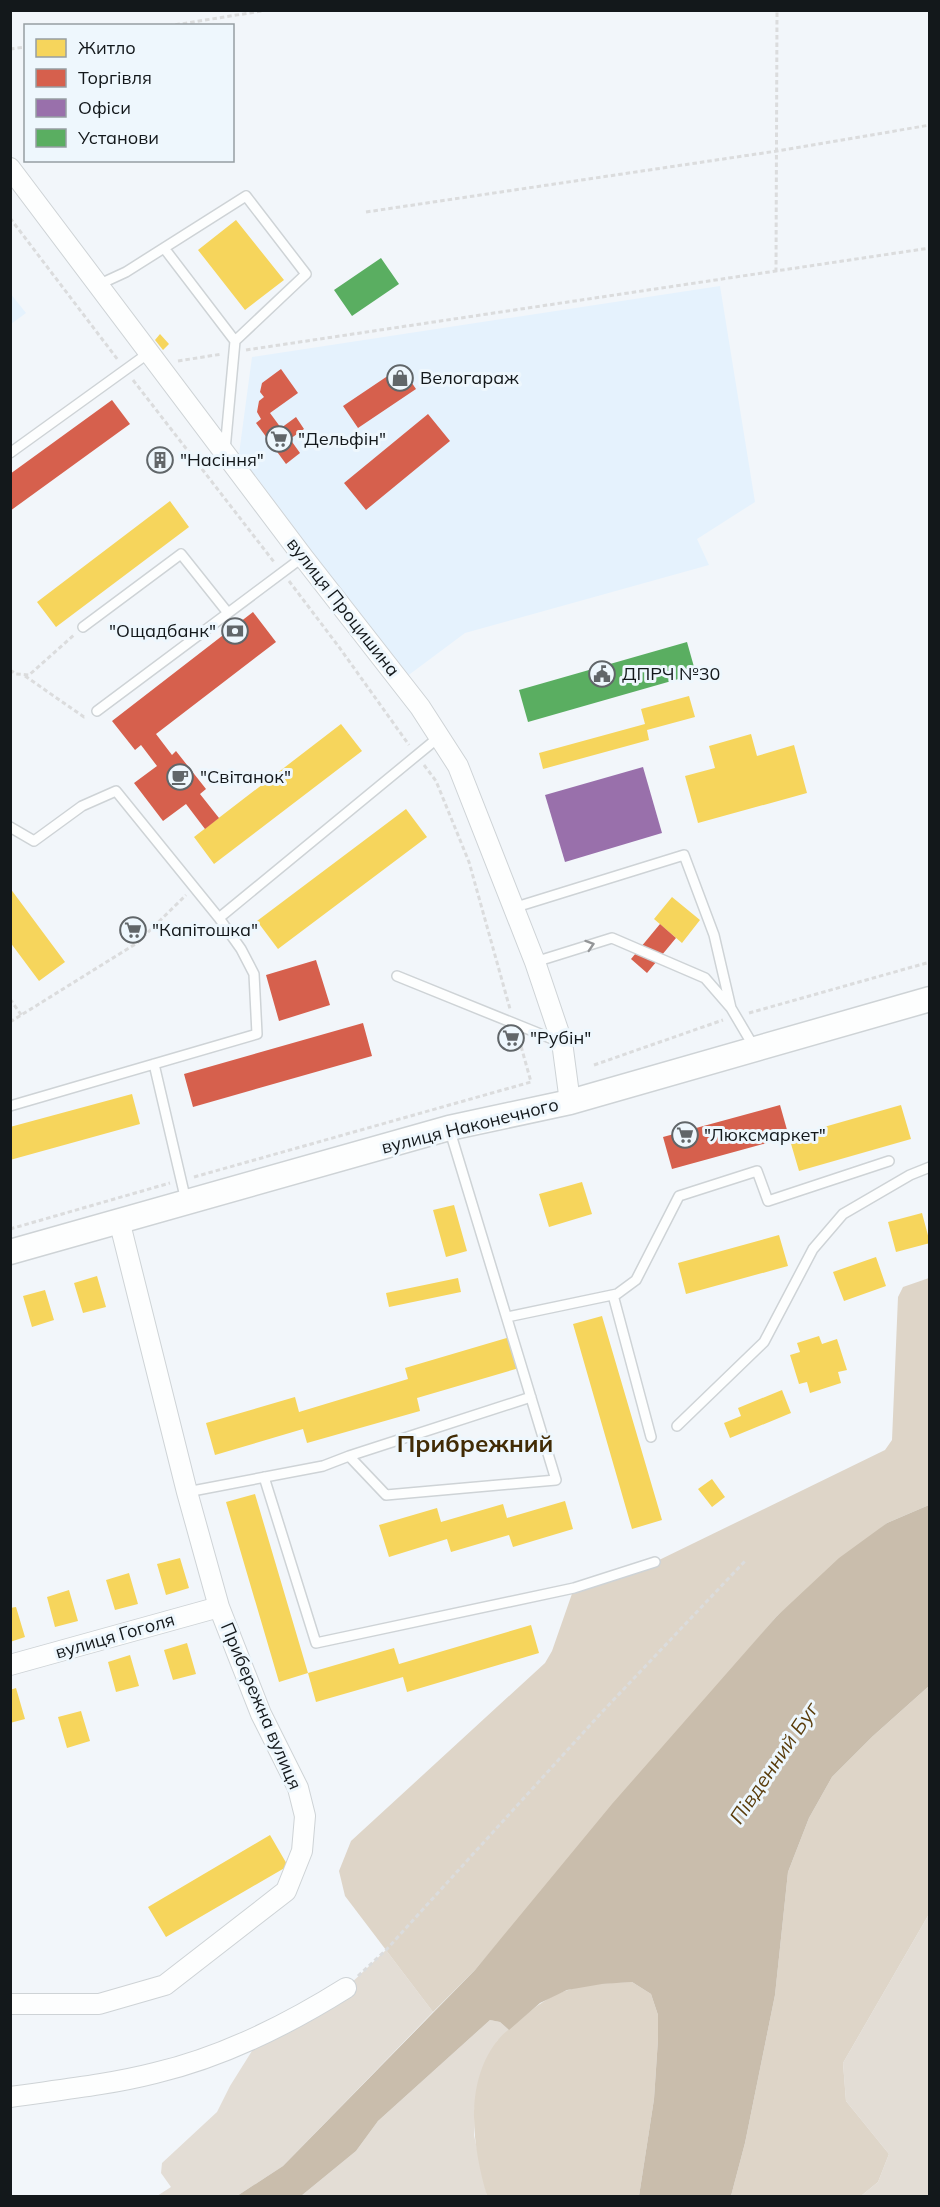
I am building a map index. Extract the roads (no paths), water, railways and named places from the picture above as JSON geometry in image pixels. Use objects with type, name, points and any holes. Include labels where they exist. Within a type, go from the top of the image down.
[{"type":"street","name":"вулиця Процишина","points":[[10,168],[100,284],[303,557],[420,707],[458,766],[535,962],[562,1042],[570,1102]]},
{"type":"street","name":"вулиця Наконечного","points":[[10,1252],[119,1220],[183,1191],[570,1102],[930,999]]},
{"type":"street","name":"Прибережна вулиця","points":[[10,2004],[99,2004],[165,1986],[286,1892],[302,1851],[305,1816],[298,1788],[261,1714],[219,1606],[187,1492],[119,1220]]},
{"type":"street","name":"вулиця Гоголя","points":[[10,1665],[219,1606]]},
{"type":"street","points":[[10,2097],[155,2073],[204,2059],[262,2035],[306,2013],[346,1988]]},
{"type":"lane","points":[[100,284],[126,272],[246,196],[306,274],[235,341],[225,453]]},
{"type":"lane","points":[[164,248],[235,341]]},
{"type":"lane","points":[[10,453],[125,370],[155,358]]},
{"type":"lane","points":[[83,627],[181,554],[228,613]]},
{"type":"lane","points":[[97,711],[303,557]]},
{"type":"lane","points":[[219,918],[439,737]]},
{"type":"lane","points":[[10,827],[33,841],[82,806],[116,791],[219,918],[241,949],[254,974],[257,1034],[10,1106]]},
{"type":"lane","points":[[513,908],[684,855],[714,935],[734,1012]]},
{"type":"lane","points":[[535,962],[612,938],[705,978],[734,1012],[756,1050]]},
{"type":"lane","points":[[397,976],[562,1042]]},
{"type":"lane","points":[[154,1064],[183,1191]]},
{"type":"lane","points":[[349,1456],[386,1495],[556,1480],[449,1128]]},
{"type":"lane","points":[[507,1317],[617,1294],[636,1280],[679,1196],[758,1171],[768,1201],[889,1161]]},
{"type":"lane","points":[[677,1426],[764,1342],[813,1249],[843,1214],[910,1175],[930,1167]]},
{"type":"lane","points":[[613,1295],[651,1437]]},
{"type":"lane","points":[[187,1492],[323,1466],[531,1397]]},
{"type":"lane","points":[[264,1477],[316,1643],[574,1588],[655,1562]]},
{"type":"water","name":"Південний Буг","points":[[929,1505],[929,1686],[873,1736],[832,1777],[809,1818],[788,1872],[775,1995],[745,2143],[731,2196],[639,2196],[654,2099],[658,2015],[651,1994],[632,1982],[567,1990],[540,2003],[509,2030],[500,2022],[490,2020],[378,2121],[356,2151],[301,2196],[237,2196],[283,2166],[475,1970],[612,1804],[777,1616],[839,1558],[887,1523]]},
{"type":"place","name":"Велогараж","points":[[400,378]]},
{"type":"place","name":"\"Дельфін\"","points":[[279,439]]},
{"type":"place","name":"\"Насіння\"","points":[[160,460]]},
{"type":"place","name":"\"Ощадбанк\"","points":[[235,631]]},
{"type":"place","name":"ДПРЧ №30","points":[[602,674]]},
{"type":"place","name":"\"Світанок\"","points":[[180,777]]},
{"type":"place","name":"\"Капітошка\"","points":[[133,930]]},
{"type":"place","name":"\"Рубін\"","points":[[511,1038]]},
{"type":"place","name":"\"Люксмаркет\"","points":[[685,1135]]},
{"type":"district","name":"Прибрежний","points":[[475,1444]]}]
